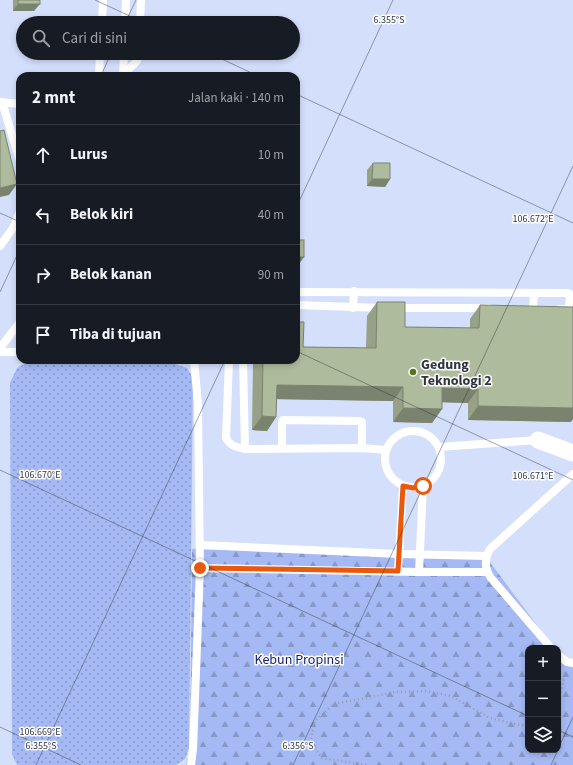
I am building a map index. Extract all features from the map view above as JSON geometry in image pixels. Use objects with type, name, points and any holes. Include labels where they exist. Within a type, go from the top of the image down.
[{"type":"street","points":[[538,440],[573,453]]},
{"type":"lane","points":[[102,16],[103,0]]},
{"type":"lane","points":[[125,16],[126,0]]},
{"type":"lane","points":[[140,16],[141,0]]},
{"type":"lane","points":[[99,72],[100,60]]},
{"type":"lane","points":[[123,72],[124,60]]},
{"type":"lane","points":[[127,72],[137,60]]},
{"type":"lane","points":[[16,104],[1,102],[16,149]]},
{"type":"lane","points":[[0,246],[13,228],[16,221]]},
{"type":"lane","points":[[300,292],[570,294],[568,310],[554,309]]},
{"type":"lane","points":[[353,308],[354,292]]},
{"type":"lane","points":[[437,292],[438,307]]},
{"type":"lane","points":[[399,308],[400,293]]},
{"type":"lane","points":[[483,308],[484,293]]},
{"type":"lane","points":[[533,309],[534,294]]},
{"type":"lane","points":[[300,305],[353,308],[498,308]]},
{"type":"lane","points":[[0,348],[16,327]]},
{"type":"lane","points":[[0,352],[16,352]]},
{"type":"lane","points":[[191,765],[193,749],[200,568],[198,404],[194,364]]},
{"type":"lane","points":[[229,364],[226,438],[234,447],[245,449],[362,448],[386,450]]},
{"type":"lane","points":[[243,364],[245,449]]},
{"type":"lane","points":[[282,448],[283,420],[360,421],[362,422],[362,448]]},
{"type":"lane","points":[[418,431],[432,438],[439,447],[442,459],[440,468],[431,482],[423,486],[413,488],[403,486],[395,481],[386,467],[386,450],[395,437],[402,433],[418,431]]},
{"type":"lane","points":[[439,447],[538,440]]},
{"type":"lane","points":[[548,645],[486,572],[486,556],[490,549],[573,474]]},
{"type":"lane","points":[[398,571],[403,486]]},
{"type":"lane","points":[[419,572],[423,486]]},
{"type":"lane","points":[[200,545],[419,555],[486,556]]},
{"type":"lane","points":[[200,568],[486,572]]},
{"type":"lane","points":[[561,658],[570,662]]},
{"type":"path","points":[[561,696],[570,662]]},
{"type":"path","points":[[366,765],[322,758],[310,742],[315,721],[334,704],[396,692],[426,691],[451,696],[490,718],[525,726]]},
{"type":"path","points":[[561,730],[565,734],[573,737]]},
{"type":"green space","points":[[24,364],[175,364],[187,368],[193,378],[189,748],[185,759],[176,765],[17,765],[12,754],[10,383],[17,368]]},
{"type":"green space","name":"Kebun Propinsi","points":[[192,549],[486,557],[552,645],[525,645],[525,753],[561,753],[561,656],[573,662],[573,765],[186,765],[190,748]]},
{"type":"building","points":[[18,0],[40,0],[40,4],[18,4]]},
{"type":"building","points":[[4,130],[16,184],[0,188],[0,131]]},
{"type":"building","points":[[373,163],[390,163],[390,179],[372,179]]},
{"type":"building","points":[[300,240],[304,240],[304,257],[300,257]]},
{"type":"building","name":"Gedung Teknologi 2","points":[[377,302],[405,302],[405,327],[479,328],[480,305],[573,307],[573,408],[478,406],[478,389],[442,388],[442,409],[403,408],[403,387],[277,385],[276,417],[262,416],[263,364],[300,364],[300,322],[304,322],[303,347],[376,348]]},
{"type":"place","name":"Gedung Teknologi 2","points":[[413,372]]},
{"type":"route","points":[[200,568],[398,571],[403,486],[413,488],[423,486]]}]
